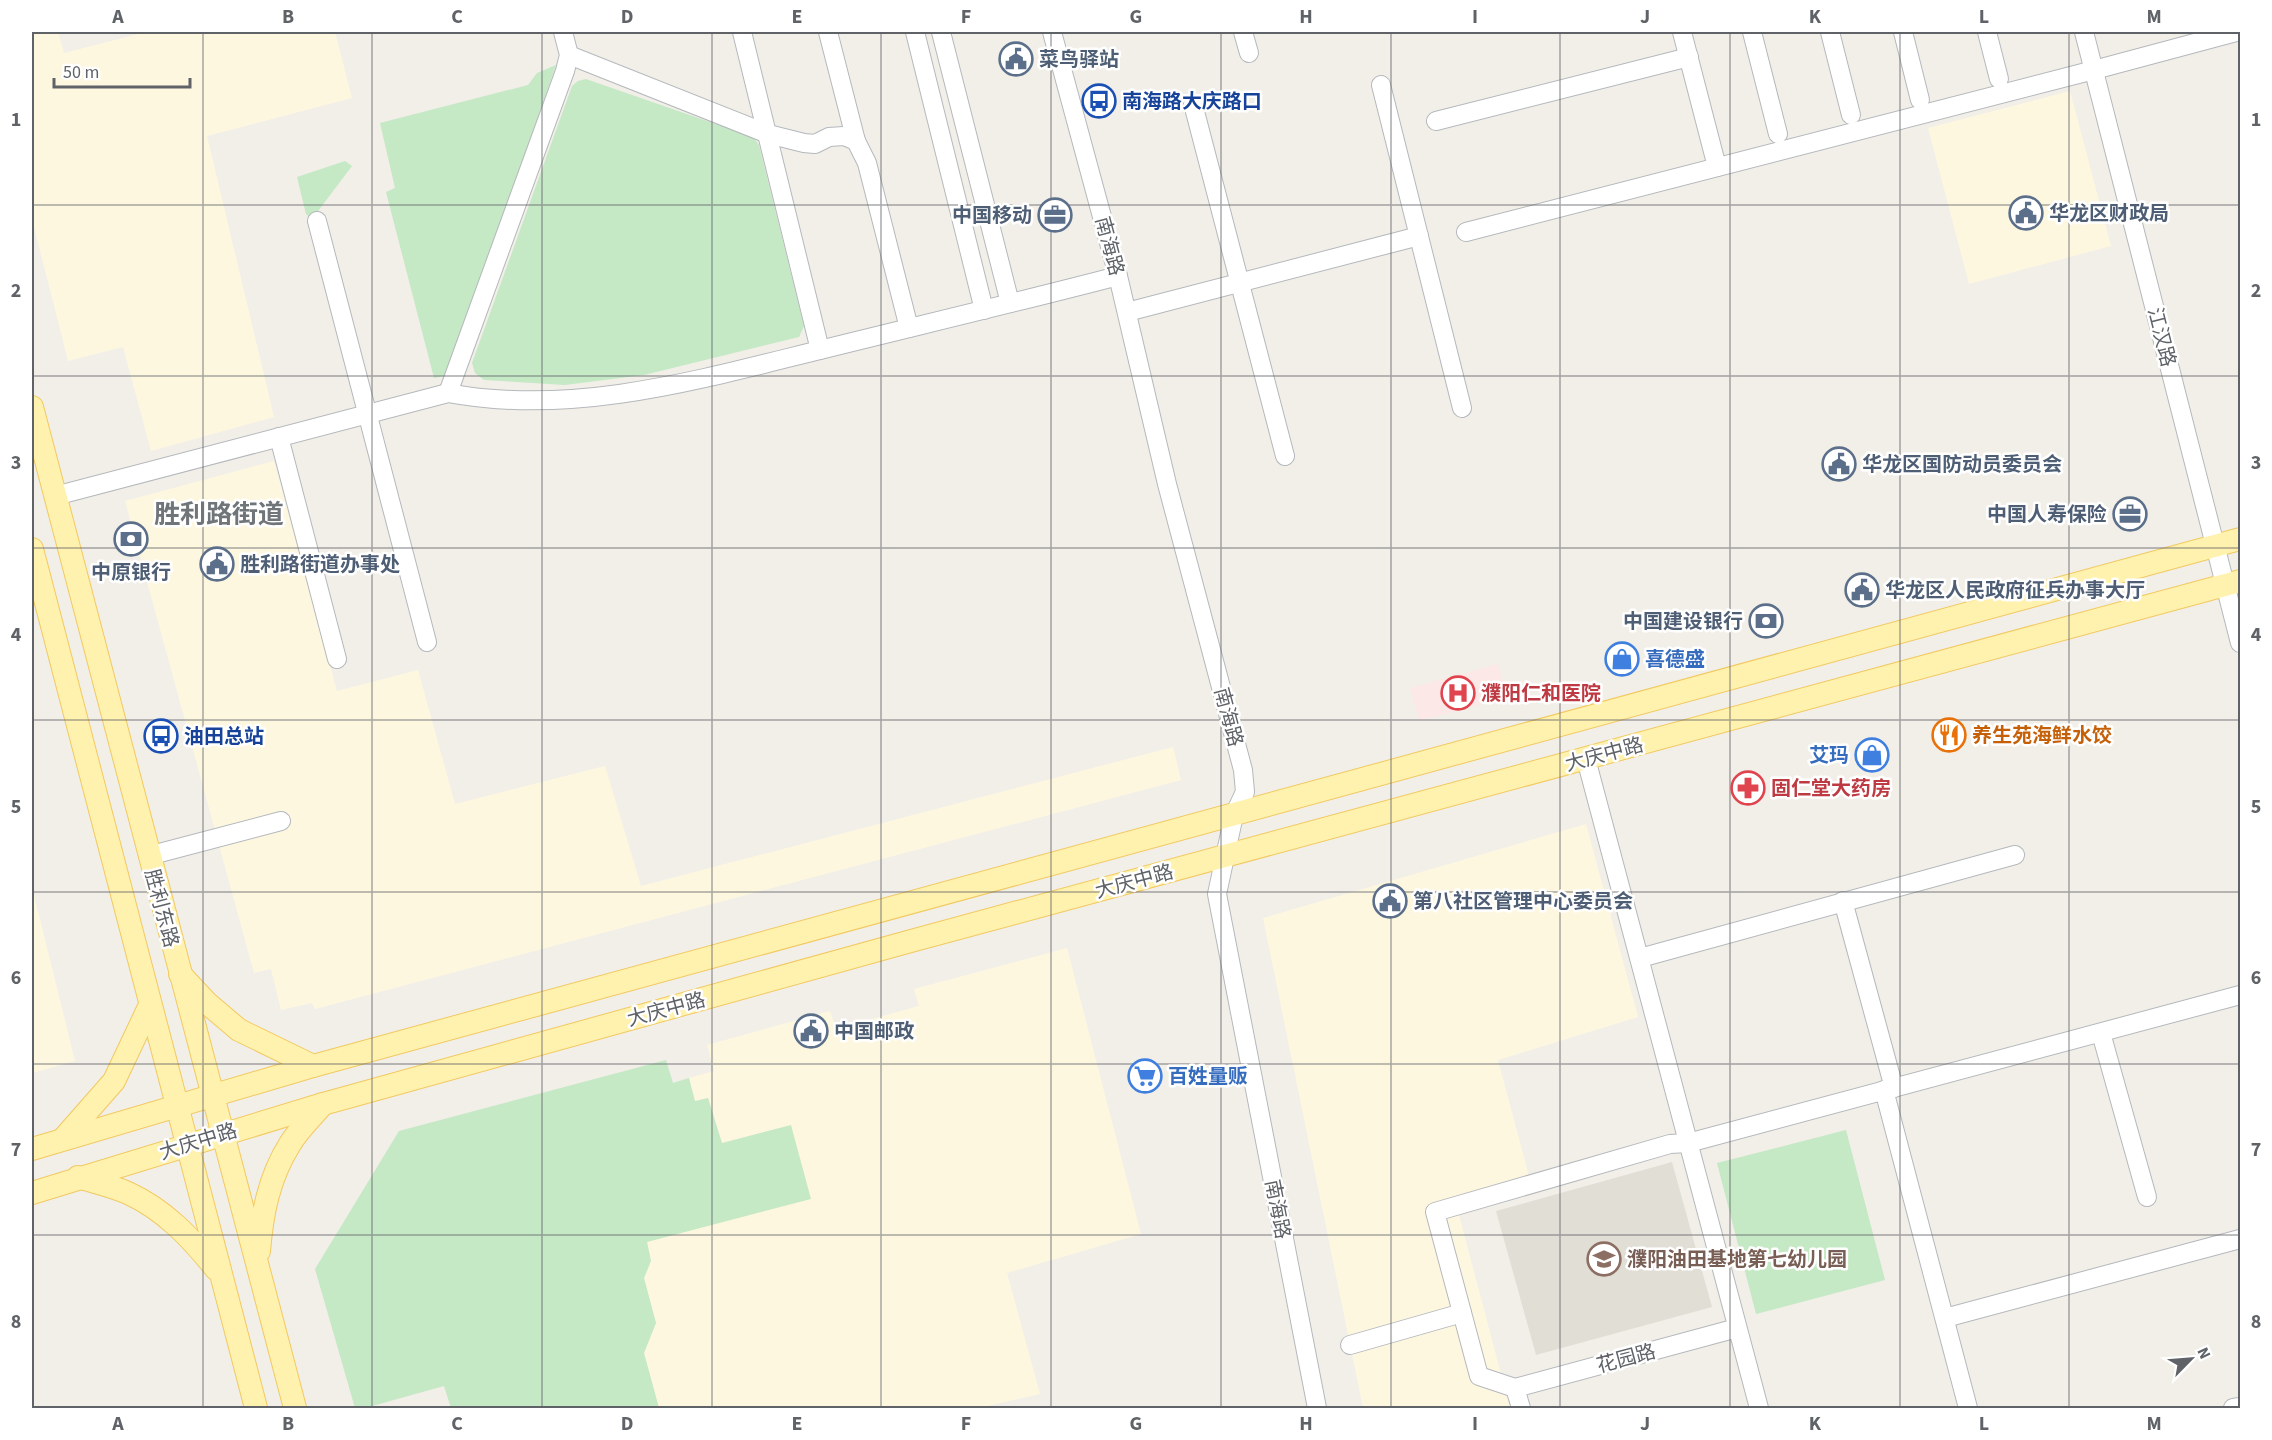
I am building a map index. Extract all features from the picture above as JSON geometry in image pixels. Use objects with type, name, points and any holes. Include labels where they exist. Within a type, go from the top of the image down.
[{"type":"main road","name":"胜利东路","points":[[32,407],[178,972],[295,1408]]},
{"type":"main road","name":"大庆中路","points":[[32,1149],[313,1065],[2241,539]]},
{"type":"main road","name":"胜利东路","points":[[32,549],[256,1408]]},
{"type":"main road","name":"大庆中路","points":[[32,1192],[323,1104],[2233,583]]},
{"type":"main road","points":[[178,972],[207,1003],[239,1030],[313,1065]]},
{"type":"main road","points":[[63,1140],[114,1081],[150,1005]]},
{"type":"main road","points":[[258,1265],[262,1219],[271,1180],[290,1143],[323,1104]]},
{"type":"main road","points":[[78,1177],[127,1193],[162,1212],[193,1240],[222,1276]]},
{"type":"street","points":[[448,393],[566,71],[569,55],[563,32]]},
{"type":"street","points":[[741,32],[820,350]]},
{"type":"street","points":[[828,32],[856,141],[867,163],[909,328]]},
{"type":"street","points":[[915,32],[984,309]]},
{"type":"street","points":[[941,32],[1010,303]]},
{"type":"street","name":"南海路","points":[[1052,32],[1118,276],[1167,484],[1243,770],[1245,792],[1234,814],[1227,856],[1217,894],[1317,1408]]},
{"type":"street","points":[[1243,32],[1249,53]]},
{"type":"street","points":[[1682,32],[1717,167]]},
{"type":"street","points":[[1752,32],[1778,134]]},
{"type":"street","points":[[1830,32],[1851,116]]},
{"type":"street","points":[[1903,32],[1920,100]]},
{"type":"street","points":[[1987,32],[1999,79]]},
{"type":"street","name":"江汉路","points":[[2084,32],[2216,546],[2233,583],[2241,643]]},
{"type":"street","points":[[1466,232],[2236,32]]},
{"type":"street","points":[[569,55],[768,134],[815,144],[829,137],[844,136],[856,141]]},
{"type":"street","points":[[1436,121],[1689,57]]},
{"type":"street","points":[[1381,85],[1462,408]]},
{"type":"street","points":[[1193,104],[1285,456]]},
{"type":"street","points":[[317,221],[427,642]]},
{"type":"street","points":[[1127,312],[1419,236]]},
{"type":"street","points":[[55,496],[448,393],[485,399],[584,399],[666,386],[1118,276]]},
{"type":"street","points":[[279,437],[337,659]]},
{"type":"street","points":[[1586,759],[1759,1408]]},
{"type":"street","points":[[148,856],[281,821]]},
{"type":"street","points":[[1640,958],[2015,855]]},
{"type":"street","points":[[1843,901],[1968,1408]]},
{"type":"street","points":[[1521,1408],[1515,1388],[1479,1376],[1434,1212],[1670,1144],[1688,1143],[2241,995]]},
{"type":"street","points":[[2101,1032],[2147,1197]]},
{"type":"street","points":[[1945,1318],[2240,1240]]},
{"type":"street","points":[[1350,1345],[1462,1313]]},
{"type":"street","name":"花园路","points":[[1515,1388],[1737,1328]]},
{"type":"street","points":[[2233,1408],[2241,1407]]},
{"type":"shaded area","points":[[32,32],[58,32],[64,53],[146,32],[335,32],[352,98],[207,136],[274,417],[151,451],[123,347],[68,361],[32,219]]},
{"type":"shaded area","name":"华龙区财政局","points":[[2070,91],[2111,246],[1969,284],[1928,128]]},
{"type":"shaded area","points":[[274,461],[337,691],[418,670],[455,804],[605,766],[641,886],[1173,747],[1181,780],[315,1009],[312,1003],[281,1010],[271,969],[254,973],[125,501]]},
{"type":"shaded area","name":"濮阳仁和医院","points":[[1498,664],[1507,697],[1419,721],[1410,688]]},
{"type":"shaded area","points":[[1586,824],[1638,1017],[1498,1060],[1530,1180],[1455,1200],[1510,1408],[1363,1408],[1263,918]]},
{"type":"shaded area","points":[[32,887],[75,1061],[32,1073]]},
{"type":"shaded area","points":[[1067,948],[1141,1234],[1007,1273],[1040,1394],[979,1408],[659,1408],[644,1353],[656,1323],[644,1278],[651,1261],[647,1241],[722,1143],[708,1098],[695,1102],[689,1078],[714,1071],[707,1045],[830,1011],[836,1029],[919,1006],[914,989]]},
{"type":"shaded area","name":"濮阳油田基地第七幼儿园","points":[[1672,1162],[1712,1307],[1536,1355],[1496,1211]]},
{"type":"green space","points":[[556,65],[448,375],[434,378],[386,192],[395,188],[380,123],[528,85],[537,73]]},
{"type":"green space","points":[[586,79],[753,137],[759,145],[804,326],[799,337],[644,375],[565,385],[484,380],[475,373],[472,363],[572,86]]},
{"type":"green space","points":[[345,161],[352,166],[312,219],[306,214],[297,177]]},
{"type":"green space","points":[[666,1060],[673,1083],[689,1078],[695,1101],[708,1098],[722,1143],[791,1125],[811,1199],[647,1242],[651,1261],[644,1278],[656,1323],[644,1353],[659,1408],[451,1408],[444,1386],[365,1408],[355,1408],[315,1269],[399,1131]]},
{"type":"green space","points":[[1846,1130],[1885,1280],[1756,1314],[1717,1163]]},
{"type":"place","name":"菜鸟驿站","points":[[1016,59]]},
{"type":"place","name":"南海路大庆路口","points":[[1099,101]]},
{"type":"place","name":"华龙区财政局","points":[[2026,213]]},
{"type":"place","name":"中国移动","points":[[1055,215]]},
{"type":"place","name":"华龙区国防动员委员会","points":[[1839,464]]},
{"type":"place","name":"中国人寿保险","points":[[2130,514]]},
{"type":"place","name":"中原银行","points":[[131,539]]},
{"type":"place","name":"胜利路街道办事处","points":[[217,564]]},
{"type":"place","name":"华龙区人民政府征兵办事大厅","points":[[1862,590]]},
{"type":"place","name":"中国建设银行","points":[[1766,621]]},
{"type":"place","name":"喜德盛","points":[[1622,659]]},
{"type":"place","name":"濮阳仁和医院","points":[[1458,693]]},
{"type":"place","name":"养生苑海鲜水饺","points":[[1949,735]]},
{"type":"place","name":"油田总站","points":[[161,736]]},
{"type":"place","name":"艾玛","points":[[1872,755]]},
{"type":"place","name":"固仁堂大药房","points":[[1748,788]]},
{"type":"place","name":"第八社区管理中心委员会","points":[[1390,901]]},
{"type":"place","name":"中国邮政","points":[[811,1031]]},
{"type":"place","name":"百姓量贩","points":[[1145,1076]]},
{"type":"place","name":"濮阳油田基地第七幼儿园","points":[[1604,1259]]},
{"type":"district","name":"胜利路街道","points":[[219,514]]}]
